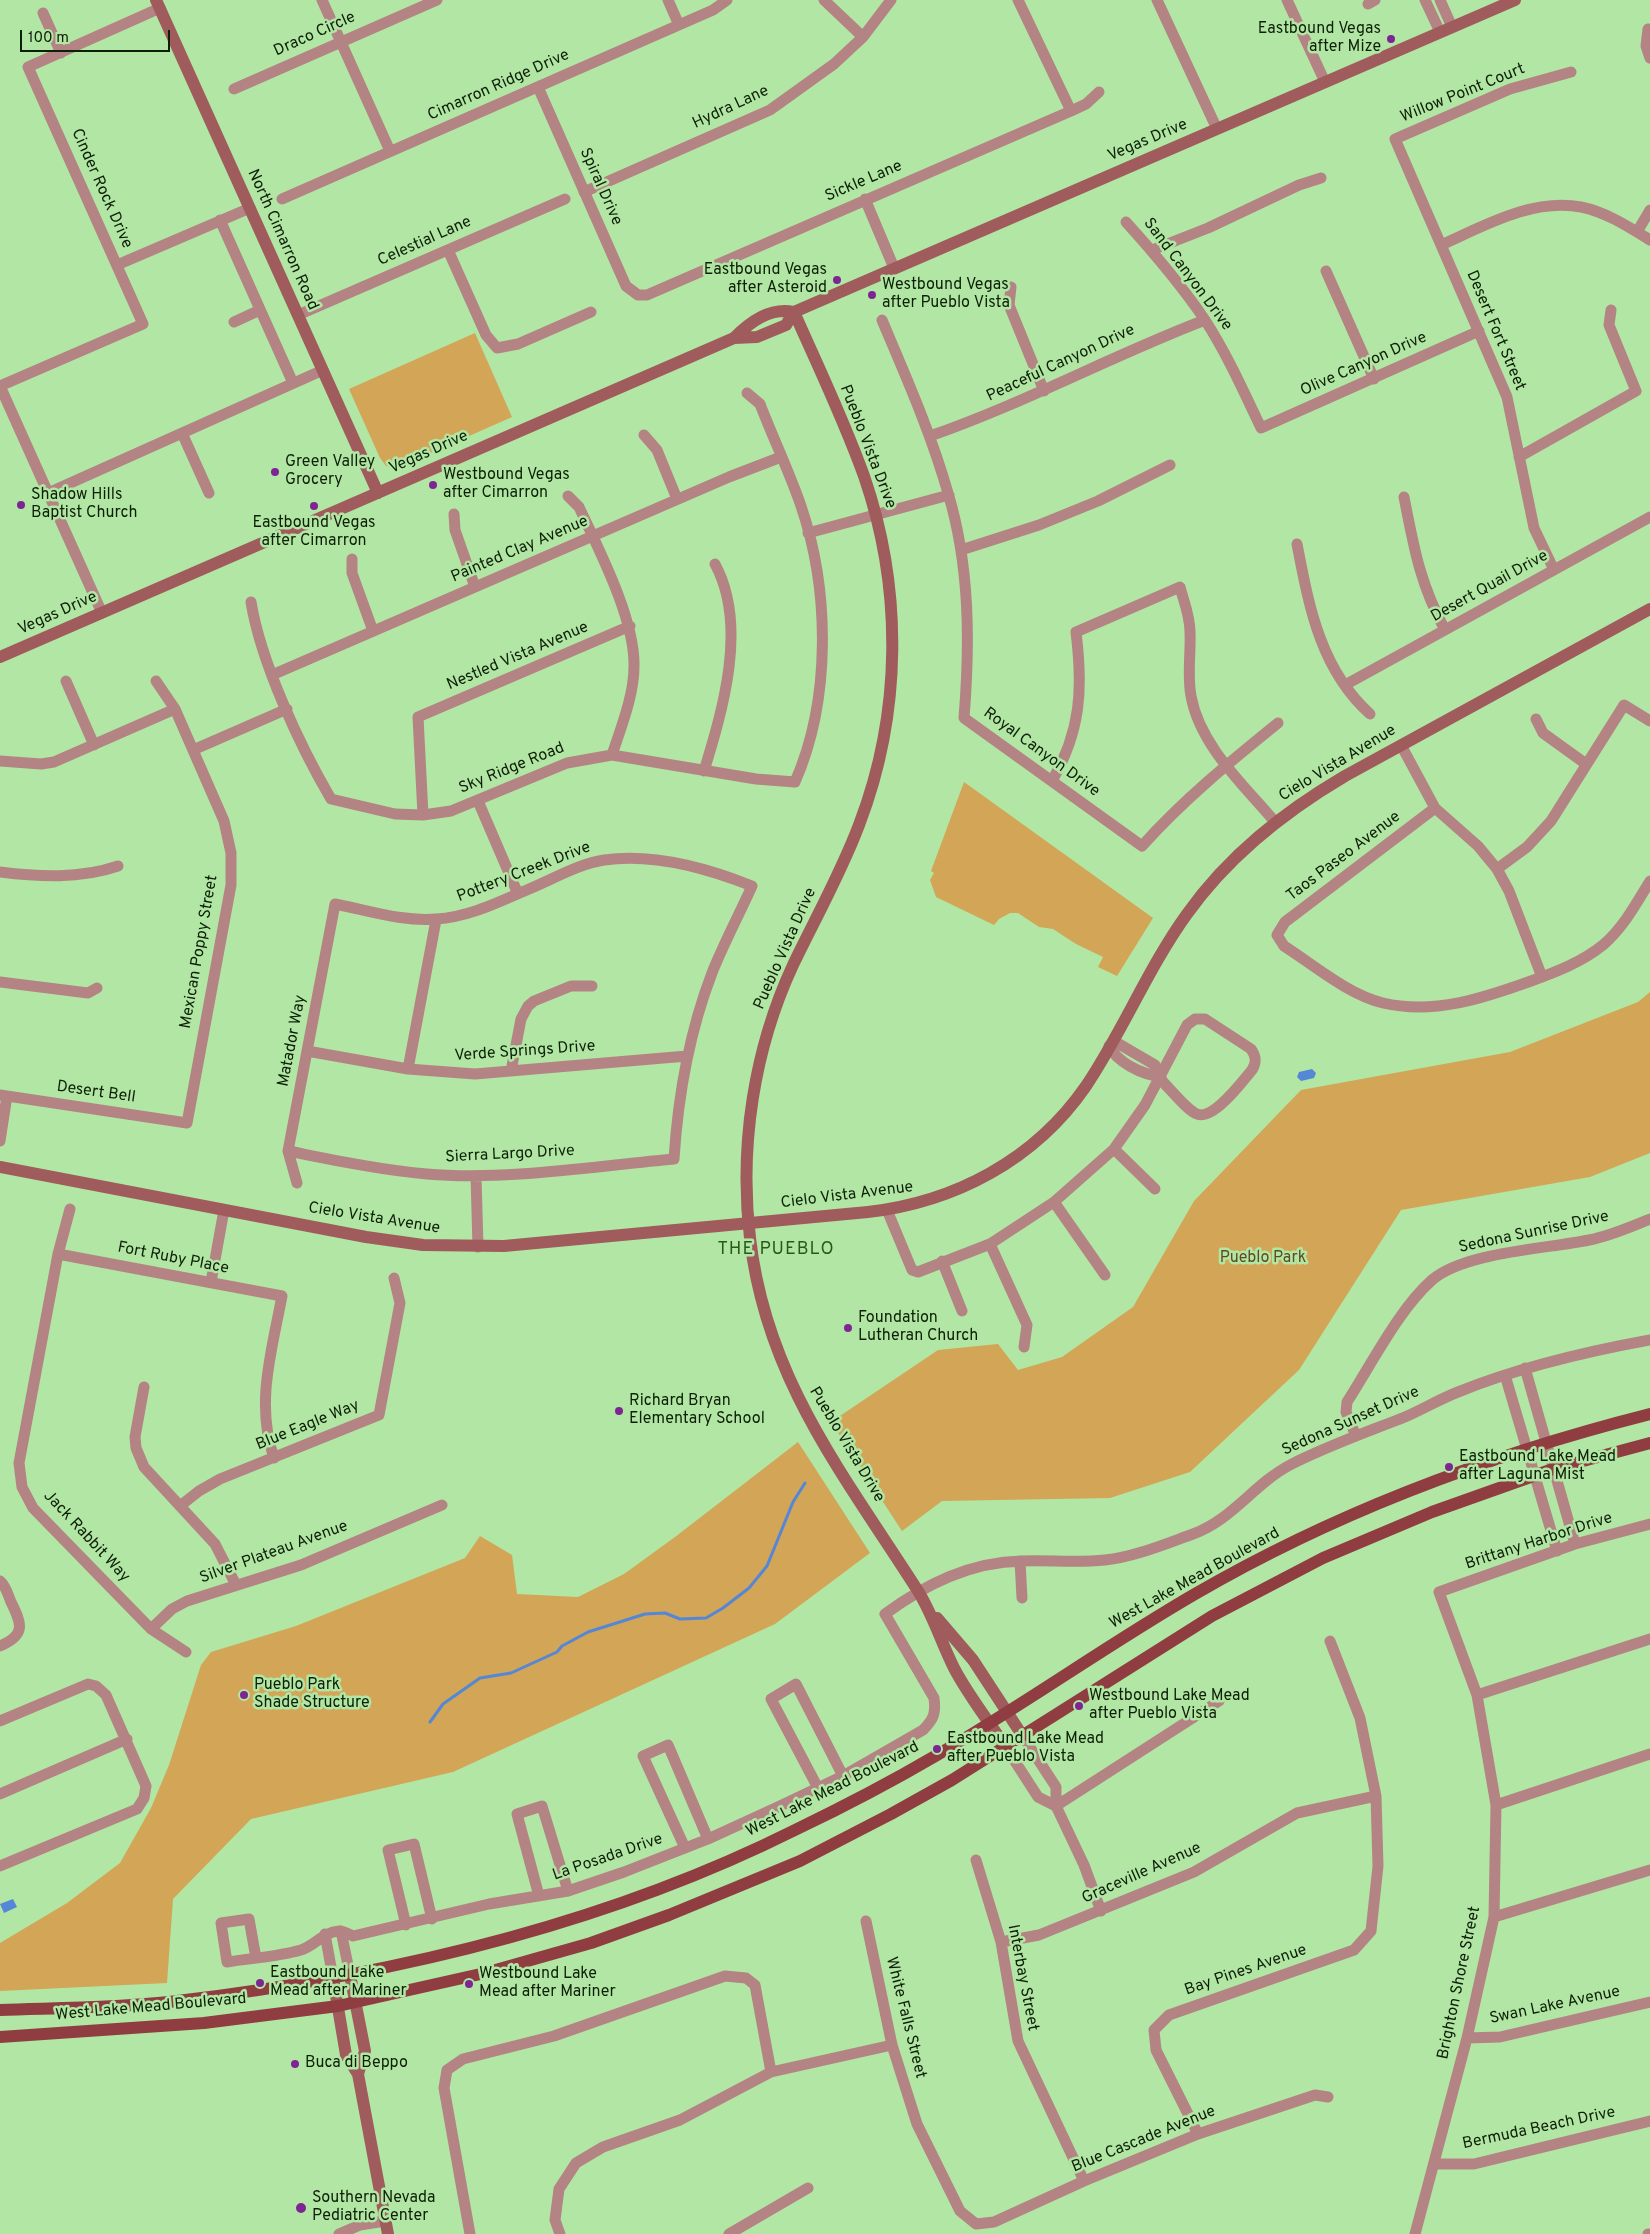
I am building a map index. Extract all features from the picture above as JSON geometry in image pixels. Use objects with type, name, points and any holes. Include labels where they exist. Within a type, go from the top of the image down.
[{"type":"main road","name":"West Lake Mead Boulevard","points":[[0,2010],[166,2002],[333,1978],[478,1946],[659,1889],[790,1833],[887,1784],[990,1723],[1198,1592],[1312,1532],[1422,1485],[1595,1428],[1650,1414]]},
{"type":"main road","name":"West Lake Mead Boulevard","points":[[0,2037],[204,2023],[338,2006],[485,1973],[591,1942],[669,1915],[800,1860],[892,1814],[1005,1746],[1212,1616],[1323,1558],[1432,1512],[1553,1469],[1650,1443]]},
{"type":"street","points":[[322,0],[390,151]]},
{"type":"street","name":"Draco Circle","points":[[234,89],[437,0]]},
{"type":"street","points":[[668,0],[680,25]]},
{"type":"street","name":"Cimarron Ridge Drive","points":[[282,199],[680,25],[713,10],[728,0]]},
{"type":"street","points":[[824,0],[863,37]]},
{"type":"street","name":"Hydra Lane","points":[[584,192],[770,110],[834,64],[863,37],[891,0]]},
{"type":"street","points":[[1018,0],[1071,111]]},
{"type":"street","points":[[1157,0],[1217,129]]},
{"type":"street","points":[[1287,0],[1324,82]]},
{"type":"street","points":[[1426,0],[1446,30]]},
{"type":"street","points":[[1440,0],[1446,30]]},
{"type":"street","name":"Vegas Drive","points":[[0,657],[734,338],[757,337],[786,325],[794,312],[1515,0]]},
{"type":"street","points":[[42,13],[60,53],[158,4]]},
{"type":"street","name":"North Cimarron Road","points":[[158,4],[378,493]]},
{"type":"street","points":[[1648,29],[1646,46],[1650,58]]},
{"type":"street","name":"Cinder Rock Drive","points":[[0,386],[143,324],[28,67],[60,53]]},
{"type":"street","name":"Willow Point Court","points":[[1395,138],[1510,89],[1571,72]]},
{"type":"street","name":"Spiral Drive","points":[[538,87],[626,286],[638,295]]},
{"type":"street","name":"Sickle Lane","points":[[638,295],[647,294],[1071,111],[1086,104],[1099,92]]},
{"type":"street","name":"Desert Fort Street","points":[[1395,138],[1507,397],[1534,528],[1554,570]]},
{"type":"street","points":[[1152,250],[1208,228],[1299,185],[1321,178]]},
{"type":"street","name":"Celestial Lane","points":[[298,315],[564,199]]},
{"type":"street","points":[[865,199],[894,268]]},
{"type":"street","points":[[1441,244],[1517,212],[1540,208],[1580,207],[1608,216],[1650,240]]},
{"type":"street","points":[[117,265],[250,208]]},
{"type":"street","points":[[1637,232],[1650,210]]},
{"type":"street","points":[[220,220],[293,384]]},
{"type":"street","name":"Sand Canyon Drive","points":[[1126,222],[1152,250],[1204,320],[1231,364],[1261,428]]},
{"type":"street","points":[[448,250],[486,335],[496,348],[518,344],[591,312]]},
{"type":"street","points":[[1326,271],[1374,379]]},
{"type":"street","points":[[1011,287],[1009,304],[1044,391]]},
{"type":"street","points":[[234,322],[260,310]]},
{"type":"street","points":[[1520,457],[1636,390],[1609,325],[1611,310]]},
{"type":"street","name":"Pueblo Vista Drive","points":[[794,312],[856,454],[876,514],[885,554],[893,629],[890,698],[874,779],[858,829],[792,968],[763,1048],[749,1130],[747,1181],[748,1224],[762,1307],[793,1389],[816,1433],[928,1609],[955,1670],[1038,1797],[1056,1806]]},
{"type":"street","name":"Royal Canyon Drive","points":[[882,320],[930,436],[949,495],[961,550],[967,600],[968,652],[964,718],[1142,846],[1162,823],[1227,764]]},
{"type":"street","name":"Peaceful Canyon Drive","points":[[930,436],[990,415],[1140,345],[1204,320]]},
{"type":"street","name":"Olive Canyon Drive","points":[[1261,428],[1479,331]]},
{"type":"street","points":[[48,494],[323,370]]},
{"type":"street","points":[[0,386],[102,613]]},
{"type":"street","points":[[747,393],[760,404],[801,507],[808,532],[949,495]]},
{"type":"street","points":[[182,432],[209,493]]},
{"type":"street","points":[[644,435],[657,450],[678,499]]},
{"type":"street","name":"Painted Clay Avenue","points":[[272,675],[678,499],[782,457]]},
{"type":"street","points":[[961,550],[1039,525],[1081,508],[1170,465]]},
{"type":"street","points":[[568,496],[579,507],[630,626],[634,666],[629,698],[612,755]]},
{"type":"street","points":[[1404,497],[1420,576],[1431,605],[1445,630]]},
{"type":"street","points":[[454,514],[455,530],[475,587]]},
{"type":"street","name":"Desert Quail Drive","points":[[1345,685],[1650,517]]},
{"type":"street","name":"Sky Ridge Road","points":[[287,709],[312,768],[331,799],[395,814],[423,815],[451,811],[567,762],[612,755],[756,779],[795,782],[814,726],[822,668],[822,622],[808,532]]},
{"type":"street","points":[[1297,544],[1312,617],[1322,646],[1345,685],[1358,703],[1370,714]]},
{"type":"street","points":[[352,559],[352,573],[373,631]]},
{"type":"street","points":[[704,771],[728,687],[730,633],[728,605],[721,574],[715,564]]},
{"type":"street","points":[[1052,781],[1066,756],[1075,729],[1080,705],[1081,668],[1076,632],[1180,588],[1188,613],[1190,631],[1189,671],[1191,698],[1204,736],[1274,822]]},
{"type":"street","points":[[193,750],[287,709],[272,675],[254,620],[251,602]]},
{"type":"street","name":"Cielo Vista Avenue","points":[[0,1167],[366,1237],[423,1245],[478,1247],[748,1224],[887,1210],[924,1203],[960,1189],[1000,1168],[1023,1152],[1076,1100],[1149,974],[1188,912],[1233,860],[1274,822],[1314,794],[1650,609]]},
{"type":"street","name":"Nestled Vista Avenue","points":[[423,815],[418,717],[630,626]]},
{"type":"street","points":[[66,681],[94,745]]},
{"type":"street","name":"Mexican Poppy Street","points":[[156,681],[176,709],[224,821],[231,853],[231,885],[187,1123]]},
{"type":"street","points":[[1497,869],[1527,847],[1551,821],[1624,705],[1650,721]]},
{"type":"street","points":[[0,761],[41,764],[54,762],[176,709]]},
{"type":"street","points":[[1536,719],[1543,734],[1586,764]]},
{"type":"street","points":[[1227,764],[1278,723]]},
{"type":"street","points":[[1401,745],[1435,808],[1478,846],[1497,869],[1508,891],[1542,976],[1574,964],[1603,945],[1624,923],[1650,881]]},
{"type":"street","points":[[478,801],[518,894]]},
{"type":"street","name":"Taos Paseo Avenue","points":[[1435,808],[1285,922],[1277,935],[1284,946],[1357,992],[1381,1002],[1408,1007],[1435,1006],[1483,998],[1542,976]]},
{"type":"street","name":"Pottery Creek Drive","points":[[334,904],[416,919],[436,920],[470,914],[575,869],[602,860],[629,858],[718,872],[752,886],[712,973],[687,1056]]},
{"type":"street","points":[[0,872],[39,877],[103,871],[118,866]]},
{"type":"street","name":"Matador Way","points":[[297,1183],[288,1151],[334,904]]},
{"type":"street","points":[[408,1069],[436,920]]},
{"type":"street","points":[[0,982],[88,994],[97,988]]},
{"type":"street","points":[[511,1072],[521,1019],[528,1006],[534,1001],[571,986],[592,986]]},
{"type":"street","points":[[887,1210],[912,1270],[918,1272],[942,1261],[990,1244],[1054,1202],[1114,1149],[1145,1105],[1160,1076],[1186,1025],[1195,1019],[1205,1019],[1251,1048],[1256,1059],[1252,1070],[1214,1112],[1204,1116],[1196,1114],[1164,1082],[1160,1076],[1155,1065],[1119,1044],[1109,1046],[1113,1055],[1131,1066],[1148,1075],[1160,1076]]},
{"type":"street","name":"Verde Springs Drive","points":[[307,1051],[408,1069],[475,1074],[687,1056]]},
{"type":"street","points":[[1131,1066],[1137,1054]]},
{"type":"street","name":"Sierra Largo Drive","points":[[288,1151],[392,1170],[476,1176],[674,1159],[677,1120],[687,1056]]},
{"type":"street","points":[[0,1141],[4,1096]]},
{"type":"street","name":"Desert Bell","points":[[4,1096],[187,1123]]},
{"type":"street","points":[[1114,1149],[1155,1189]]},
{"type":"street","points":[[476,1176],[478,1247]]},
{"type":"street","points":[[1054,1202],[1105,1274]]},
{"type":"street","name":"Jack Rabbit Way","points":[[70,1210],[58,1254],[19,1463],[22,1487],[33,1508],[151,1629],[186,1652]]},
{"type":"street","points":[[211,1282],[224,1210]]},
{"type":"street","name":"Sedona Sunrise Drive","points":[[1356,1436],[1346,1412],[1348,1402],[1413,1299],[1445,1271],[1470,1261],[1590,1240],[1650,1219]]},
{"type":"street","points":[[990,1244],[1027,1326],[1024,1347]]},
{"type":"street","name":"Fort Ruby Place","points":[[58,1254],[282,1296],[265,1391],[264,1414],[274,1458]]},
{"type":"street","points":[[942,1261],[962,1311]]},
{"type":"street","name":"Blue Eagle Way","points":[[180,1506],[199,1491],[220,1479],[379,1415],[400,1303],[394,1278]]},
{"type":"street","name":"Sedona Sunset Drive","points":[[923,1730],[933,1720],[936,1710],[934,1698],[885,1614],[940,1579],[970,1568],[1020,1561],[1105,1560],[1130,1555],[1195,1534],[1230,1514],[1260,1487],[1290,1465],[1408,1416],[1456,1392],[1525,1368],[1597,1350],[1650,1340]]},
{"type":"street","points":[[1525,1368],[1576,1544]]},
{"type":"street","points":[[1505,1375],[1557,1550]]},
{"type":"street","points":[[144,1387],[135,1437],[136,1448],[144,1467],[215,1544],[236,1585]]},
{"type":"street","name":"Silver Plateau Avenue","points":[[151,1629],[180,1605],[301,1565],[442,1506]]},
{"type":"street","name":"Brittany Harbor Drive","points":[[1439,1592],[1557,1550],[1650,1524]]},
{"type":"street","points":[[1020,1561],[1022,1598]]},
{"type":"street","points":[[0,1581],[20,1620],[19,1633],[13,1640],[0,1646]]},
{"type":"street","name":"Brighton Shore Street","points":[[1415,2234],[1467,2038],[1494,1916],[1496,1805],[1477,1694],[1439,1592]]},
{"type":"street","name":"Pueblo Vista Drive","points":[[928,1609],[973,1660],[1056,1787],[1056,1806],[1084,1865],[1101,1911]]},
{"type":"street","points":[[1477,1694],[1650,1638]]},
{"type":"street","points":[[1330,1641],[1360,1718],[1376,1796]]},
{"type":"street","points":[[818,1788],[771,1699],[796,1684],[842,1776]]},
{"type":"street","points":[[0,1720],[83,1685],[96,1686],[106,1695],[128,1739],[146,1786],[144,1798],[137,1809],[0,1866]]},
{"type":"street","points":[[1056,1806],[1219,1701]]},
{"type":"street","name":"La Posada Drive","points":[[256,1958],[249,1919],[221,1923],[227,1962],[256,1958],[303,1949],[316,1943],[325,1934],[341,1931],[353,1936],[432,1919],[489,1904],[568,1891],[708,1839],[842,1776],[923,1730]]},
{"type":"street","points":[[0,1794],[128,1739]]},
{"type":"street","points":[[685,1848],[643,1756],[668,1745],[708,1839]]},
{"type":"street","points":[[1496,1805],[1650,1754]]},
{"type":"street","name":"Graceville Avenue","points":[[1001,1942],[1039,1935],[1194,1872],[1297,1812],[1376,1796]]},
{"type":"street","name":"Bay Pines Avenue","points":[[1198,2134],[1156,2050],[1154,2030],[1169,2015],[1354,1950],[1371,1931],[1378,1866],[1376,1796]]},
{"type":"street","points":[[539,1896],[518,1814],[542,1806],[568,1891]]},
{"type":"street","points":[[406,1925],[388,1850],[414,1844],[432,1919]]},
{"type":"street","name":"Interbay Street","points":[[976,1860],[1001,1942],[1018,2041],[1084,2182]]},
{"type":"street","points":[[1494,1916],[1650,1870]]},
{"type":"street","name":"White Falls Street","points":[[866,1921],[892,2045],[917,2124],[960,2211],[976,2224]]},
{"type":"street","points":[[341,1931],[365,2050],[358,2074]]},
{"type":"street","points":[[325,1934],[346,2055],[358,2074],[388,2234]]},
{"type":"street","points":[[470,2234],[444,2088],[447,2070],[463,2059],[554,2036],[725,1976],[746,1978],[755,1985],[771,2072]]},
{"type":"street","name":"Swan Lake Avenue","points":[[1467,2038],[1500,2037],[1650,2002]]},
{"type":"street","points":[[560,2234],[555,2220],[559,2189],[576,2162],[603,2147],[680,2120],[771,2072],[892,2045]]},
{"type":"street","name":"Blue Cascade Avenue","points":[[976,2224],[994,2222],[1198,2134],[1315,2094],[1328,2098]]},
{"type":"street","name":"Bermuda Beach Drive","points":[[1434,2164],[1474,2164],[1650,2121]]},
{"type":"street","points":[[728,2234],[808,2188]]},
{"type":"street","points":[[339,2234],[360,2225],[385,2220]]},
{"type":"green space","points":[[475,333],[512,417],[397,468],[386,466],[380,458],[349,389]]},
{"type":"green space","points":[[964,782],[1153,918],[1117,976],[1098,967],[1103,957],[1076,944],[1053,929],[1039,927],[1018,913],[1010,913],[999,919],[994,925],[936,897],[930,880],[934,873],[931,871]]},
{"type":"green space","name":"Pueblo Park","points":[[1650,992],[1650,1153],[1590,1177],[1401,1210],[1299,1370],[1190,1472],[1110,1498],[942,1501],[902,1531],[831,1422],[938,1350],[998,1344],[1018,1370],[1062,1357],[1133,1307],[1194,1201],[1301,1090],[1510,1052],[1638,1002]]},
{"type":"green space","points":[[798,1442],[870,1553],[775,1624],[453,1772],[251,1819],[173,1899],[167,1983],[0,1991],[0,1943],[67,1903],[120,1863],[151,1808],[169,1765],[201,1665],[211,1652],[296,1626],[465,1558],[480,1536],[512,1555],[517,1594],[578,1597],[624,1574]]},
{"type":"water","points":[[1312,1069],[1316,1073],[1314,1078],[1301,1081],[1297,1077],[1299,1072]]},
{"type":"water","points":[[13,1899],[17,1907],[4,1913],[0,1904]]},
{"type":"waterway","points":[[430,1722],[443,1704],[480,1678],[511,1673],[557,1652],[562,1646],[588,1632],[645,1614],[665,1613],[680,1619],[706,1618],[723,1608],[749,1588],[767,1566],[793,1502],[805,1483]]},
{"type":"place","name":"Eastbound Vegas after Mize","points":[[1391,39]]},
{"type":"place","name":"Eastbound Vegas after Asteroid","points":[[837,280]]},
{"type":"place","name":"Westbound Vegas after Pueblo Vista","points":[[872,295]]},
{"type":"place","name":"Green Valley Grocery","points":[[275,472]]},
{"type":"place","name":"Westbound Vegas after Cimarron","points":[[433,485]]},
{"type":"place","name":"Shadow Hills Baptist Church","points":[[21,505]]},
{"type":"place","name":"Eastbound Vegas after Cimarron","points":[[314,506]]},
{"type":"place","name":"Foundation Lutheran Church","points":[[848,1328]]},
{"type":"place","name":"Richard Bryan Elementary School","points":[[619,1411]]},
{"type":"place","name":"Eastbound Lake Mead after Laguna Mist","points":[[1449,1467]]},
{"type":"place","name":"Pueblo Park Shade Structure","points":[[244,1695]]},
{"type":"place","name":"Westbound Lake Mead after Pueblo Vista","points":[[1079,1706]]},
{"type":"place","name":"Eastbound Lake Mead after Pueblo Vista","points":[[937,1749]]},
{"type":"place","name":"Eastbound Lake Mead after Mariner","points":[[260,1983]]},
{"type":"place","name":"Westbound Lake Mead after Mariner","points":[[469,1984]]},
{"type":"place","name":"Buca di Beppo","points":[[295,2064]]},
{"type":"place","name":"Southern Nevada Pediatric Center","points":[[301,2208]]},
{"type":"district","name":"THE PUEBLO","points":[[776,1250]]}]
